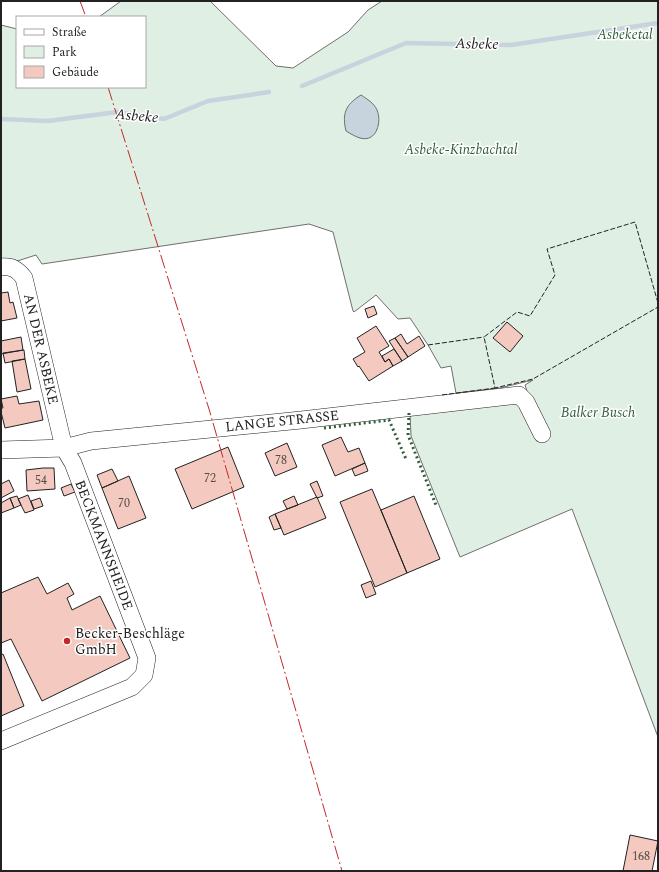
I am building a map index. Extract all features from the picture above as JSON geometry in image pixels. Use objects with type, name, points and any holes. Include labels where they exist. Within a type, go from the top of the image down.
[{"type":"street","name":"AN DER ASBEKE","points":[[1,267],[9,266],[18,270],[24,278],[64,448]]},
{"type":"street","name":"LANGE STRASSE","points":[[1,450],[64,448],[91,441],[301,420],[519,395],[526,402],[542,434]]},
{"type":"street","name":"BECKMANNSHEIDE","points":[[1,741],[132,687],[144,675],[147,658],[86,497],[64,448]]},
{"type":"green space","name":"Asbeke-Kinzbachtal","points":[[121,1],[210,1],[276,66],[293,68],[348,32],[368,10],[382,1],[658,1],[658,737],[572,509],[460,557],[411,436],[410,414],[528,394],[525,385],[533,380],[500,388],[456,393],[451,366],[441,368],[410,318],[398,319],[376,295],[354,312],[353,311],[333,232],[309,224],[42,264],[36,255],[8,264],[1,264],[1,25],[16,29],[16,88],[146,88],[146,16],[100,16]]},
{"type":"shaded area","points":[[361,95],[374,105],[377,110],[379,120],[377,130],[371,137],[366,139],[357,137],[346,131],[344,120],[348,106]]},
{"type":"building","points":[[8,292],[10,303],[13,302],[17,318],[1,321],[1,293]]},
{"type":"building","points":[[374,306],[377,314],[368,318],[365,309]]},
{"type":"building","points":[[507,322],[523,336],[510,352],[493,338]]},
{"type":"building","points":[[376,326],[389,346],[379,352],[385,362],[389,359],[393,366],[369,381],[353,359],[365,352],[357,338]]},
{"type":"building","points":[[401,334],[407,344],[419,336],[425,346],[408,357],[395,338]]},
{"type":"building","points":[[21,337],[23,350],[1,354],[1,341]]},
{"type":"building","points":[[395,338],[408,357],[402,361],[389,341]]},
{"type":"building","points":[[394,349],[402,361],[393,366],[389,359],[385,362],[382,356]]},
{"type":"building","points":[[24,350],[25,359],[5,363],[3,353]]},
{"type":"building","points":[[25,359],[31,389],[17,392],[12,361]]},
{"type":"building","points":[[17,396],[19,404],[39,401],[43,420],[5,428],[1,412],[1,408],[3,408],[1,399]]},
{"type":"building","points":[[341,437],[348,452],[359,448],[365,463],[335,476],[322,445]]},
{"type":"building","points":[[287,443],[297,467],[275,476],[265,453]]},
{"type":"building","points":[[228,447],[244,487],[192,509],[175,469]]},
{"type":"building","points":[[365,463],[368,471],[355,476],[352,469]]},
{"type":"building","points":[[54,468],[55,489],[27,491],[26,470]]},
{"type":"building","points":[[112,469],[118,481],[102,488],[97,475]]},
{"type":"building","points":[[129,476],[146,518],[118,529],[102,488]]},
{"type":"building","points":[[9,480],[14,491],[1,498],[1,484]]},
{"type":"building","points":[[317,481],[323,496],[317,498],[310,484]]},
{"type":"building","points":[[71,484],[75,492],[64,496],[61,488]]},
{"type":"building","points":[[372,489],[407,573],[375,587],[340,502]]},
{"type":"building","points":[[28,495],[34,510],[25,513],[18,499]]},
{"type":"building","points":[[17,496],[21,505],[14,508],[10,498]]},
{"type":"building","points":[[294,496],[298,505],[287,509],[283,501]]},
{"type":"building","points":[[414,496],[440,559],[407,573],[381,510]]},
{"type":"building","points":[[317,497],[326,518],[284,535],[275,514]]},
{"type":"building","points":[[10,498],[14,508],[1,513],[1,503]]},
{"type":"building","points":[[40,498],[43,506],[34,509],[31,501]]},
{"type":"building","points":[[275,514],[281,528],[274,530],[269,517]]},
{"type":"building","name":"Becker-Beschläge GmbH","points":[[38,577],[47,594],[68,583],[74,594],[67,598],[72,610],[100,596],[130,658],[42,701],[11,639],[1,643],[1,593]]},
{"type":"building","points":[[371,581],[376,594],[366,598],[361,585]]},
{"type":"building","points":[[3,654],[24,706],[1,716],[1,655]]},
{"type":"building","points":[[630,835],[658,841],[652,871],[623,871]]},
{"type":"waterway","name":"Asbeke","points":[[302,86],[406,43],[511,45],[658,23]]},
{"type":"waterway","name":"Asbeke","points":[[1,119],[48,121],[117,112],[164,119],[208,101],[269,92]]},
{"type":"hedge","points":[[409,413],[408,435],[436,505]]},
{"type":"hedge","points":[[324,428],[389,420],[406,459]]},
{"type":"fence","points":[[658,303],[635,222],[547,249],[555,275],[530,316],[517,312],[484,337],[495,388],[533,379],[658,307]]},
{"type":"fence","points":[[428,345],[484,337]]},
{"type":"fence","points":[[442,395],[495,388]]},
{"type":"power","points":[[80,1],[86,16]]},
{"type":"power","points":[[108,88],[209,409],[342,871]]},
{"type":"place","name":"Becker-Beschläge GmbH","points":[[67,641]]},
{"type":"park label","name":"Asbeketal","points":[[625,34]]},
{"type":"park label","name":"Balker Busch","points":[[598,412]]}]
